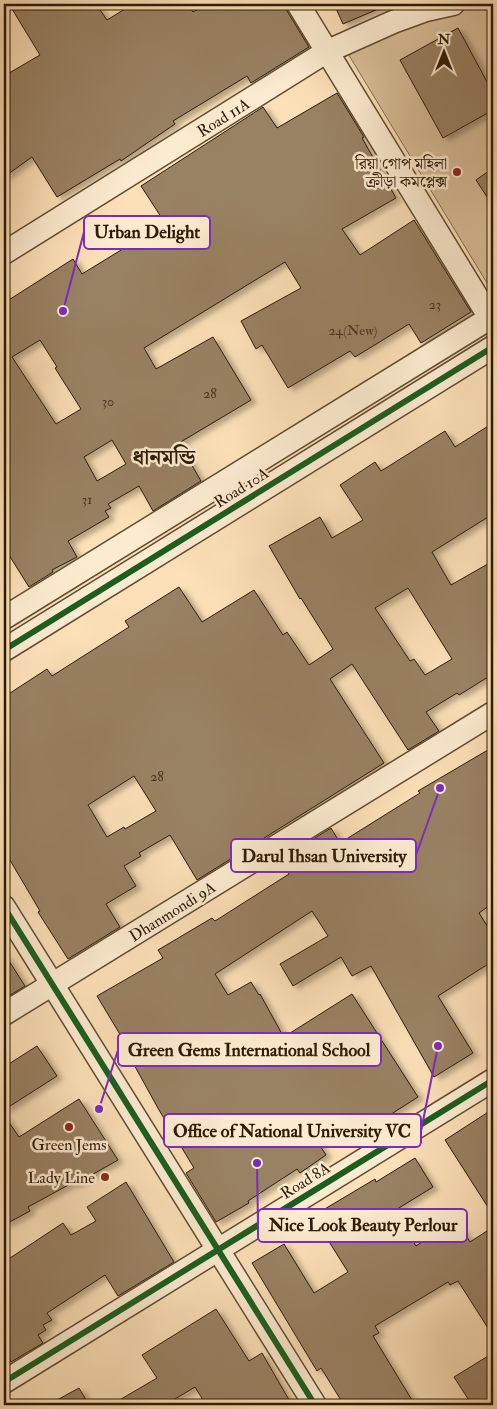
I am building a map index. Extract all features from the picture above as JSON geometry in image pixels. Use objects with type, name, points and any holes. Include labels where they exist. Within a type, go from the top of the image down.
[{"type":"street","points":[[298,4],[492,321]]},
{"type":"street","name":"Road 11A","points":[[4,253],[326,52],[393,22],[426,10],[453,4]]},
{"type":"street","name":"Road 10A","points":[[4,618],[492,321]]},
{"type":"street","name":"Road 10A","points":[[4,650],[493,347]]},
{"type":"street","name":"Dhanmondi 9A","points":[[4,1014],[493,714]]},
{"type":"street","points":[[4,907],[315,1405]]},
{"type":"street","name":"Road 8A","points":[[4,1382],[493,1080]]},
{"type":"shaded area","name":"রিয়া গোপ মহিলা ক্রীড়া কমপ্লেক্স","points":[[493,7],[493,293],[347,52],[383,34],[459,9]]},
{"type":"building","points":[[9,4],[96,4],[107,20],[133,4],[188,4],[193,12],[206,4],[285,4],[287,11],[309,47],[251,83],[247,76],[173,121],[175,124],[121,161],[120,159],[57,197],[32,157],[4,177],[4,76],[40,55]]},
{"type":"building","points":[[334,4],[390,4],[343,24]]},
{"type":"building","points":[[458,28],[493,93],[493,110],[443,138],[400,60]]},
{"type":"building","points":[[337,93],[364,137],[362,138],[396,198],[342,229],[360,255],[414,220],[471,312],[421,343],[409,324],[355,357],[350,351],[288,388],[262,345],[256,349],[241,321],[301,288],[285,262],[144,348],[156,369],[213,337],[251,400],[179,443],[201,481],[153,511],[139,486],[108,504],[111,508],[105,511],[109,517],[68,541],[77,557],[52,570],[53,572],[29,587],[4,547],[4,303],[73,259],[82,274],[165,223],[141,186],[263,107],[277,128]],"holes":[[[40,340],[81,409],[56,424],[12,357]],[[112,440],[126,464],[97,481],[84,457]]]},
{"type":"building","points":[[493,168],[493,206],[476,180]]},
{"type":"building","points":[[493,423],[493,514],[432,552],[451,585],[493,561],[493,674],[426,712],[439,731],[408,750],[352,664],[330,679],[384,763],[197,880],[170,835],[139,853],[141,856],[124,866],[136,886],[106,904],[120,927],[68,959],[38,912],[40,911],[4,850],[4,697],[47,669],[52,676],[129,627],[125,621],[179,587],[202,622],[254,590],[283,635],[287,632],[309,665],[333,649],[300,599],[269,546],[320,517],[332,538],[363,520],[340,485],[375,462],[381,471],[445,431],[455,447]],"holes":[[[408,588],[452,659],[425,675],[414,659],[410,661],[375,608]],[[134,776],[156,811],[107,837],[88,805]]]},
{"type":"building","points":[[493,747],[493,903],[479,913],[493,935],[493,961],[438,996],[473,1053],[434,1077],[371,966],[352,976],[341,957],[293,986],[280,964],[328,936],[312,911],[215,974],[228,995],[251,982],[260,994],[282,1034],[286,1032],[287,1035],[352,994],[418,1097],[360,1134],[352,1122],[319,1144],[326,1155],[300,1173],[297,1169],[248,1201],[249,1203],[216,1222],[186,1173],[194,1168],[159,1110],[127,1052],[130,1051],[97,996],[163,958],[158,950],[212,918],[215,921],[289,874],[281,859],[331,828],[340,843],[420,793],[418,791]]},
{"type":"building","points":[[4,953],[25,986],[4,999]]},
{"type":"building","points":[[37,1046],[57,1076],[4,1110],[4,1067]]},
{"type":"building","points":[[79,1099],[118,1160],[74,1185],[72,1183],[28,1207],[30,1211],[4,1225],[4,1115],[19,1137]]},
{"type":"building","points":[[493,1109],[493,1215],[445,1140]]},
{"type":"building","points":[[415,1158],[433,1187],[394,1211],[416,1246],[442,1228],[448,1238],[462,1229],[470,1242],[493,1227],[493,1336],[458,1281],[450,1285],[448,1282],[375,1326],[379,1333],[373,1336],[415,1405],[344,1405],[321,1368],[317,1371],[252,1263],[284,1244],[314,1293],[348,1272],[313,1216],[375,1179],[376,1182]]},
{"type":"building","points":[[126,1182],[174,1262],[118,1296],[105,1275],[47,1313],[52,1320],[43,1325],[46,1330],[38,1335],[43,1343],[11,1362],[4,1350],[4,1262],[63,1223],[71,1235],[96,1221],[87,1207]]},
{"type":"building","points":[[216,1309],[249,1361],[262,1353],[292,1405],[206,1405],[195,1387],[165,1405],[111,1405],[157,1378],[142,1355]]},
{"type":"building","points":[[493,1353],[493,1405],[472,1405],[454,1377]]},
{"type":"building","points":[[79,1388],[89,1405],[48,1405]]},
{"type":"cycle path","points":[[4,650],[493,347]]},
{"type":"cycle path","points":[[4,907],[315,1405]]},
{"type":"cycle path","points":[[4,1382],[493,1080]]},
{"type":"place","name":"রিয়া গোপ মহিলা ক্রীড়া কমপ্লেক্স","points":[[457,172]]},
{"type":"place","name":"Urban Delight","points":[[63,311]]},
{"type":"place","name":"Darul Ihsan University","points":[[440,788]]},
{"type":"place","name":"Office of National University VC","points":[[438,1046]]},
{"type":"place","name":"Green Gems International School","points":[[99,1109]]},
{"type":"place","name":"Green Jems","points":[[69,1127]]},
{"type":"place","name":"Nice Look Beauty Perlour","points":[[257,1163]]},
{"type":"place","name":"Lady Line","points":[[105,1177]]},
{"type":"district","name":"ধানমন্ডি","points":[[164,457]]}]
